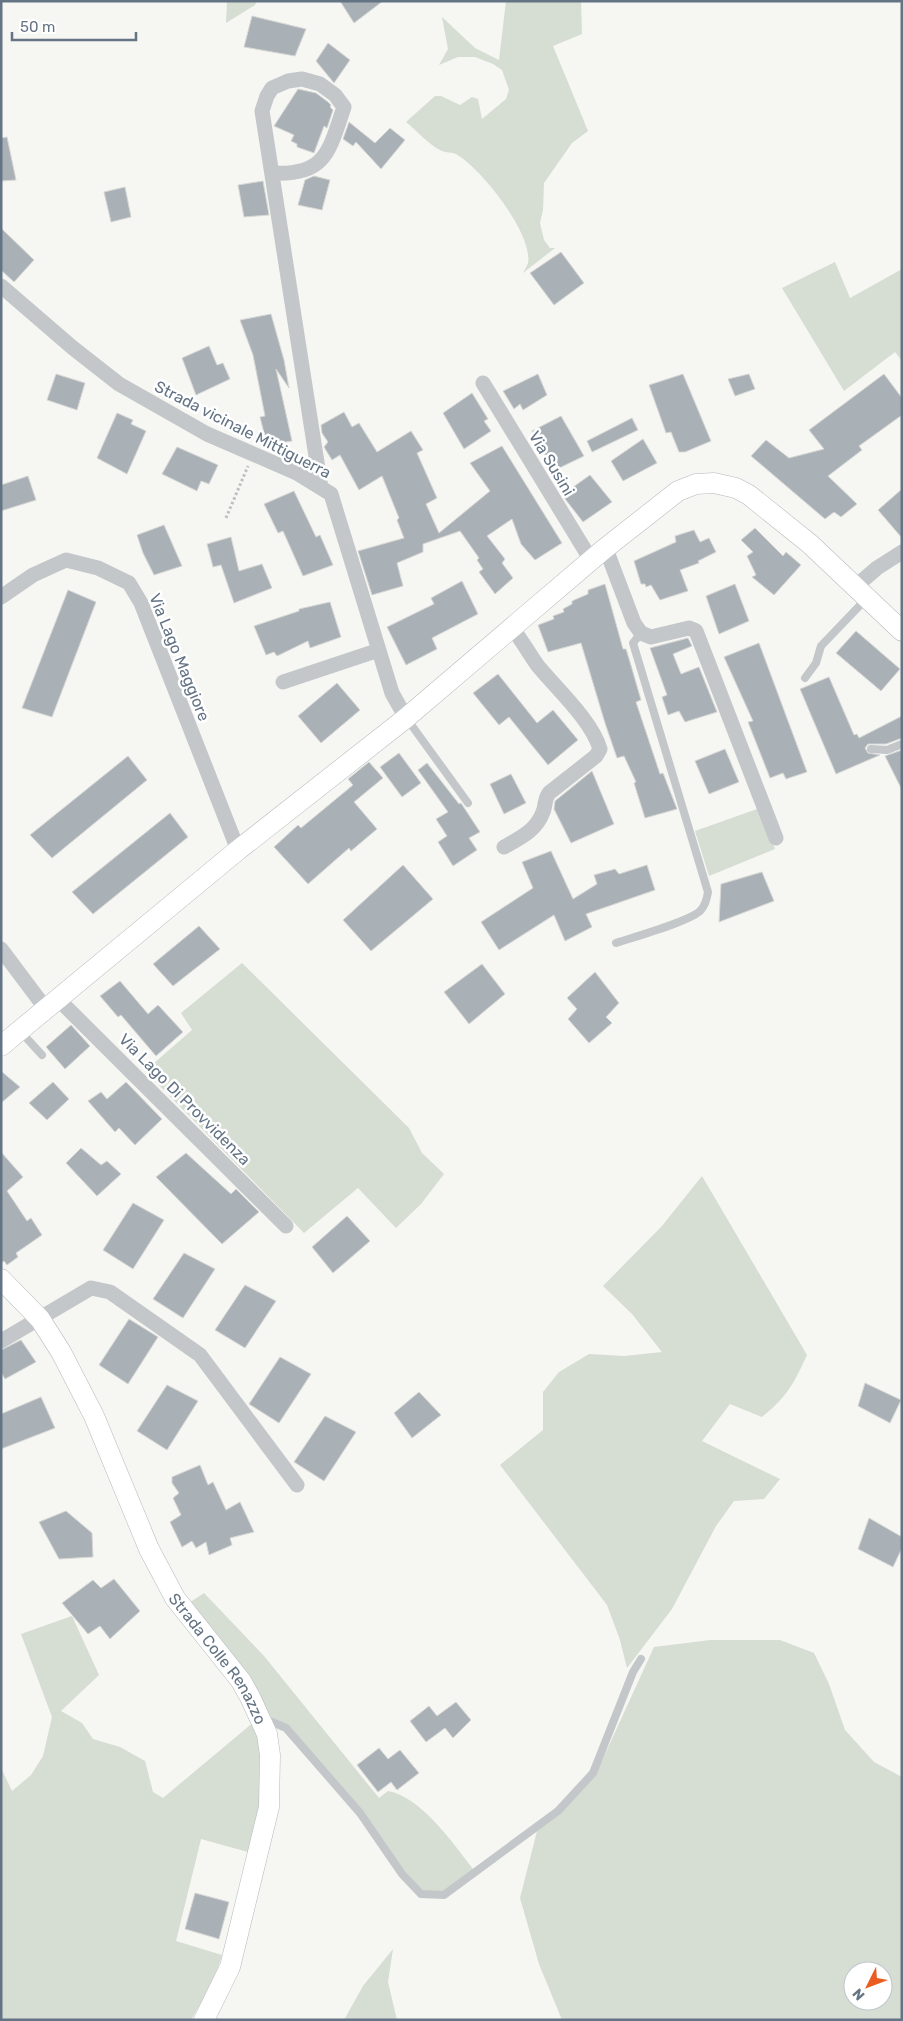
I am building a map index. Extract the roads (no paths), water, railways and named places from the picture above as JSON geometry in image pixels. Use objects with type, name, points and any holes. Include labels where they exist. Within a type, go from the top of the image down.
[{"type":"street","points":[[272,173],[286,174],[308,170],[318,163],[330,148],[344,107],[335,96],[320,84],[302,79],[288,81],[272,88],[262,111],[321,488]]},
{"type":"street","name":"Strada vicinale Mittiguerra","points":[[1,286],[73,348],[119,384],[208,434],[297,473],[331,494],[392,693],[406,718]]},
{"type":"street","name":"Via Susini","points":[[484,383],[597,555],[609,557],[634,623],[640,633]]},
{"type":"street","points":[[1,1046],[238,850],[406,718],[597,555],[678,490],[705,483],[722,484],[736,488],[760,503],[810,544],[902,631]]},
{"type":"street","points":[[861,593],[877,568],[902,552]]},
{"type":"street","name":"Via Lago Maggiore","points":[[1,597],[33,575],[66,560],[98,568],[129,583],[141,603],[238,850]]},
{"type":"street","points":[[504,847],[528,834],[543,812],[545,800],[549,794],[596,756],[600,749],[597,740],[581,718],[538,665],[512,628]]},
{"type":"street","points":[[640,633],[651,637],[690,628],[696,631],[776,838]]},
{"type":"street","points":[[283,682],[379,650]]},
{"type":"street","name":"Via Lago Di Provvidenza","points":[[1,949],[52,1004],[286,1226]]},
{"type":"street","name":"Strada Colle Renazzo","points":[[1,1279],[40,1319],[61,1352],[94,1416],[149,1549],[176,1598],[240,1681],[259,1716],[270,1745],[269,1807],[230,1968],[204,2020]]},
{"type":"street","points":[[1,1341],[92,1288],[110,1292],[200,1355],[297,1485]]},
{"type":"lane","points":[[805,678],[816,663],[821,646],[861,593]]},
{"type":"lane","points":[[616,943],[680,921],[700,912],[706,902],[708,892],[633,643],[640,633]]},
{"type":"lane","points":[[406,718],[468,803]]},
{"type":"lane","points":[[871,749],[887,750],[902,744]]},
{"type":"lane","points":[[20,1031],[42,1055]]},
{"type":"lane","points":[[259,1716],[286,1728],[360,1814],[402,1874],[421,1894],[444,1895],[558,1811],[593,1773],[641,1659]]}]
